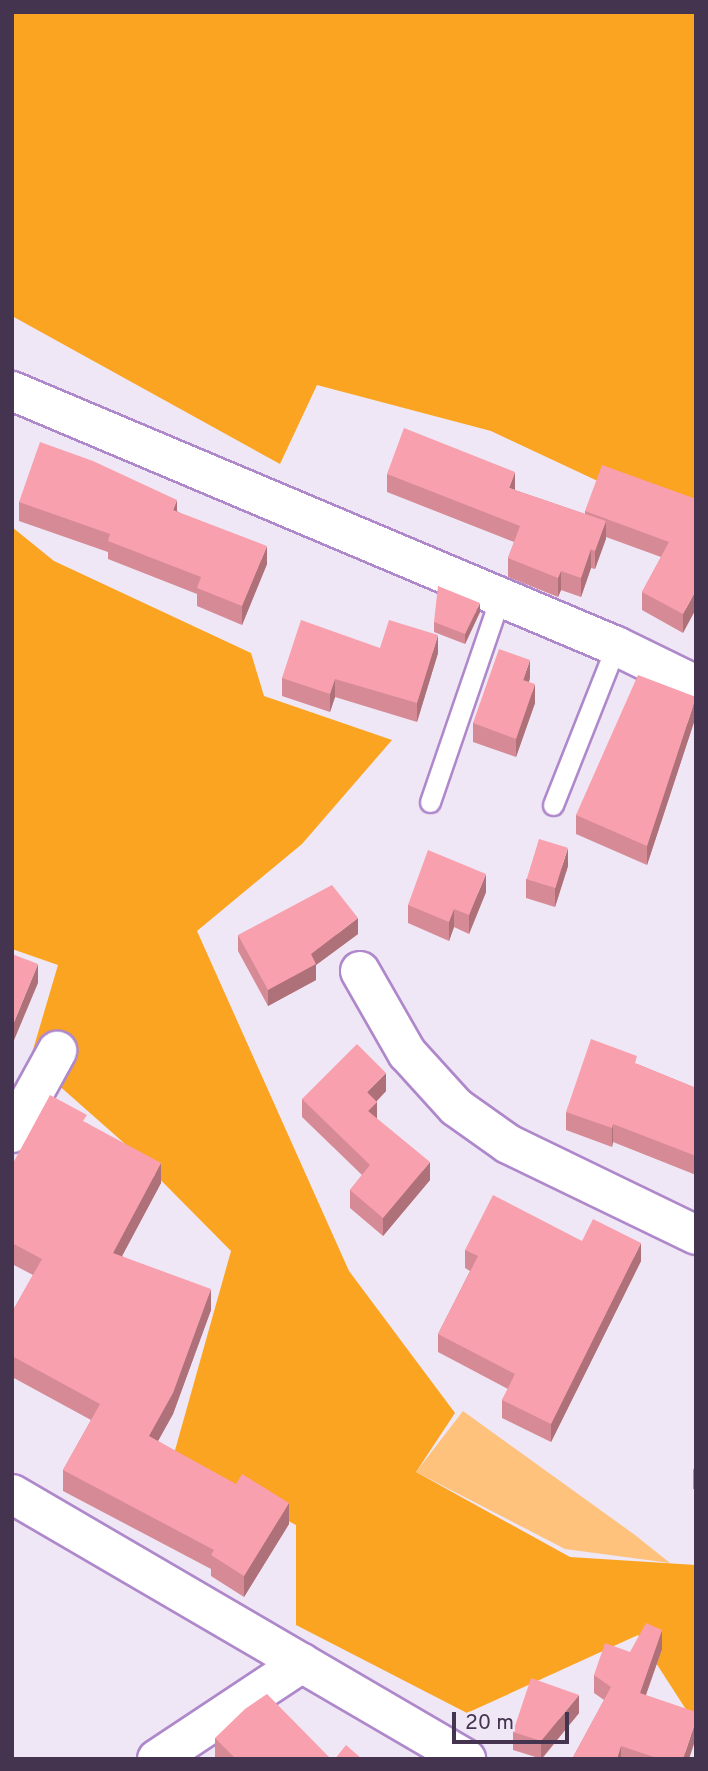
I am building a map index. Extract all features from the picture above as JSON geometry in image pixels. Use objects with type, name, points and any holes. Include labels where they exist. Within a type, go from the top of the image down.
[{"type":"street","points":[[12,391],[615,646],[696,685]]},
{"type":"street","points":[[360,971],[407,1053],[456,1107],[508,1144],[696,1235]]},
{"type":"street","points":[[12,1133],[57,1051]]},
{"type":"street","points":[[12,1494],[466,1759]]},
{"type":"street","points":[[157,1759],[302,1663]]},
{"type":"lane","points":[[430,802],[500,597]]},
{"type":"lane","points":[[553,805],[615,646]]},
{"type":"shaded area","points":[[12,12],[696,12],[696,527],[491,431],[317,385],[280,464],[12,316]]},
{"type":"shaded area","points":[[12,527],[54,561],[251,653],[264,696],[392,740],[302,844],[197,931],[349,1271],[455,1413],[416,1472],[570,1557],[696,1565],[696,1725],[638,1635],[467,1713],[296,1625],[296,1525],[172,1461],[231,1251],[124,1143],[30,1060],[58,965],[12,949]]},
{"type":"shaded area","points":[[463,1411],[670,1563],[565,1549],[416,1472]]},
{"type":"building","points":[[404,428],[515,472],[509,488],[606,521],[595,551],[591,549],[581,578],[561,571],[558,578],[508,558],[520,526],[387,474]]},
{"type":"building","points":[[40,442],[93,461],[177,500],[173,510],[267,546],[242,606],[197,588],[201,577],[108,541],[110,534],[19,502]]},
{"type":"building","points":[[602,465],[696,499],[696,590],[683,614],[642,592],[669,542],[585,511]]},
{"type":"building","points":[[438,586],[480,603],[465,634],[434,622]]},
{"type":"building","points":[[301,620],[380,648],[389,620],[438,635],[417,703],[335,679],[330,694],[282,678]]},
{"type":"building","points":[[499,649],[530,660],[523,680],[535,684],[516,739],[473,723]]},
{"type":"building","points":[[638,675],[696,697],[647,846],[576,815]]},
{"type":"building","points":[[539,839],[568,848],[555,888],[527,879]]},
{"type":"building","points":[[428,850],[486,874],[469,915],[454,909],[449,922],[408,905]]},
{"type":"building","points":[[332,885],[358,918],[311,954],[316,964],[268,990],[238,935]]},
{"type":"building","points":[[12,954],[38,964],[12,1027]]},
{"type":"building","points":[[591,1039],[637,1056],[635,1063],[696,1088],[696,1156],[613,1124],[612,1128],[566,1112]]},
{"type":"building","points":[[357,1044],[386,1073],[367,1092],[377,1102],[368,1111],[430,1162],[383,1218],[350,1190],[370,1165],[302,1099]]},
{"type":"building","points":[[50,1095],[87,1115],[83,1121],[161,1163],[113,1253],[211,1289],[173,1393],[149,1436],[236,1484],[242,1474],[289,1503],[244,1576],[211,1555],[214,1550],[63,1470],[100,1404],[12,1356],[12,1312],[42,1259],[12,1243],[12,1165]]},
{"type":"building","points":[[493,1195],[582,1241],[593,1219],[641,1243],[551,1424],[502,1400],[515,1374],[438,1334],[478,1256],[465,1250]]},
{"type":"building","points":[[646,1623],[662,1630],[640,1693],[696,1712],[696,1720],[683,1759],[660,1759],[621,1746],[617,1759],[572,1759],[611,1687],[594,1675],[605,1643],[630,1652]]},
{"type":"building","points":[[531,1678],[579,1695],[541,1741],[513,1732]]},
{"type":"building","points":[[267,1694],[331,1759],[236,1759],[215,1738],[245,1709]]},
{"type":"building","points":[[346,1745],[362,1759],[335,1759]]}]
